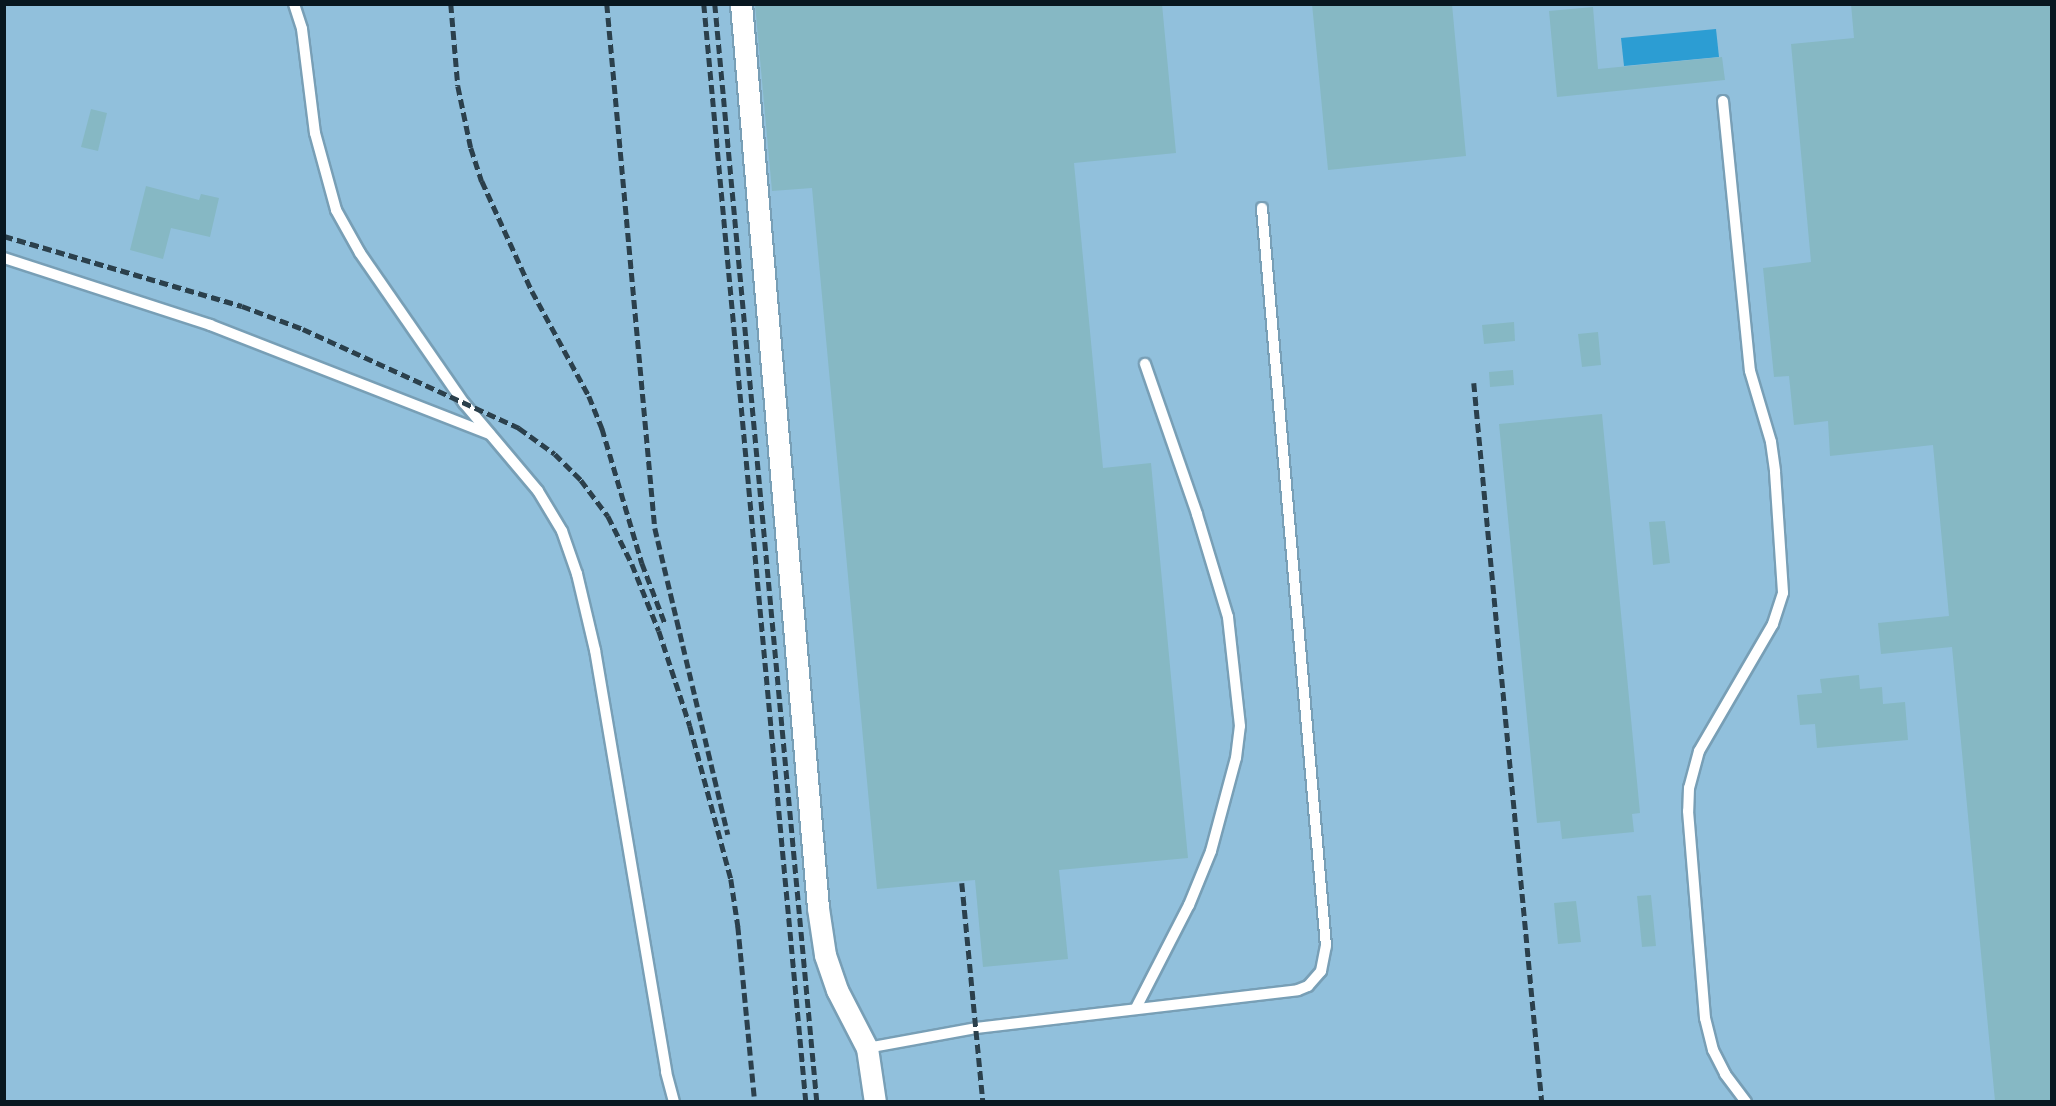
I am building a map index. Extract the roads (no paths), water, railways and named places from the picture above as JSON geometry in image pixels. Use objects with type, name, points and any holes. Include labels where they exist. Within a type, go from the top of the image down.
[{"type":"street","points":[[741,4],[819,908],[825,955],[837,990],[867,1048],[875,1101]]},
{"type":"lane","points":[[294,4],[302,29],[315,133],[336,210],[360,253],[464,403],[537,491],[562,531],[577,574],[595,650],[664,1060],[674,1101]]},
{"type":"lane","points":[[1723,102],[1750,371],[1771,442],[1775,472],[1783,593],[1773,624],[1699,751],[1689,788],[1688,811],[1705,1018],[1717,1058],[1725,1074],[1746,1101]]},
{"type":"lane","points":[[867,1048],[976,1028],[1298,990],[1308,987],[1316,980],[1325,960],[1262,208]]},
{"type":"lane","points":[[4,258],[210,325],[490,434]]},
{"type":"lane","points":[[1136,1008],[1189,905],[1211,851],[1236,758],[1240,726],[1228,617],[1197,514],[1145,364]]},
{"type":"water","points":[[1716,29],[1719,57],[1624,66],[1621,38]]},
{"type":"railway","points":[[451,4],[458,86],[471,148],[482,181],[532,291],[589,396],[602,428],[642,563],[666,626]]},
{"type":"railway","points":[[607,4],[655,528],[728,834]]},
{"type":"railway","points":[[704,4],[806,1102]]},
{"type":"railway","points":[[715,4],[817,1102]]},
{"type":"railway","points":[[4,236],[242,306],[303,329],[519,428],[555,454],[581,480],[608,516],[632,564],[659,631],[690,726],[731,879],[738,926],[755,1102]]},
{"type":"railway","points":[[1474,383],[1542,1102]]},
{"type":"railway","points":[[962,883],[983,1102]]}]
